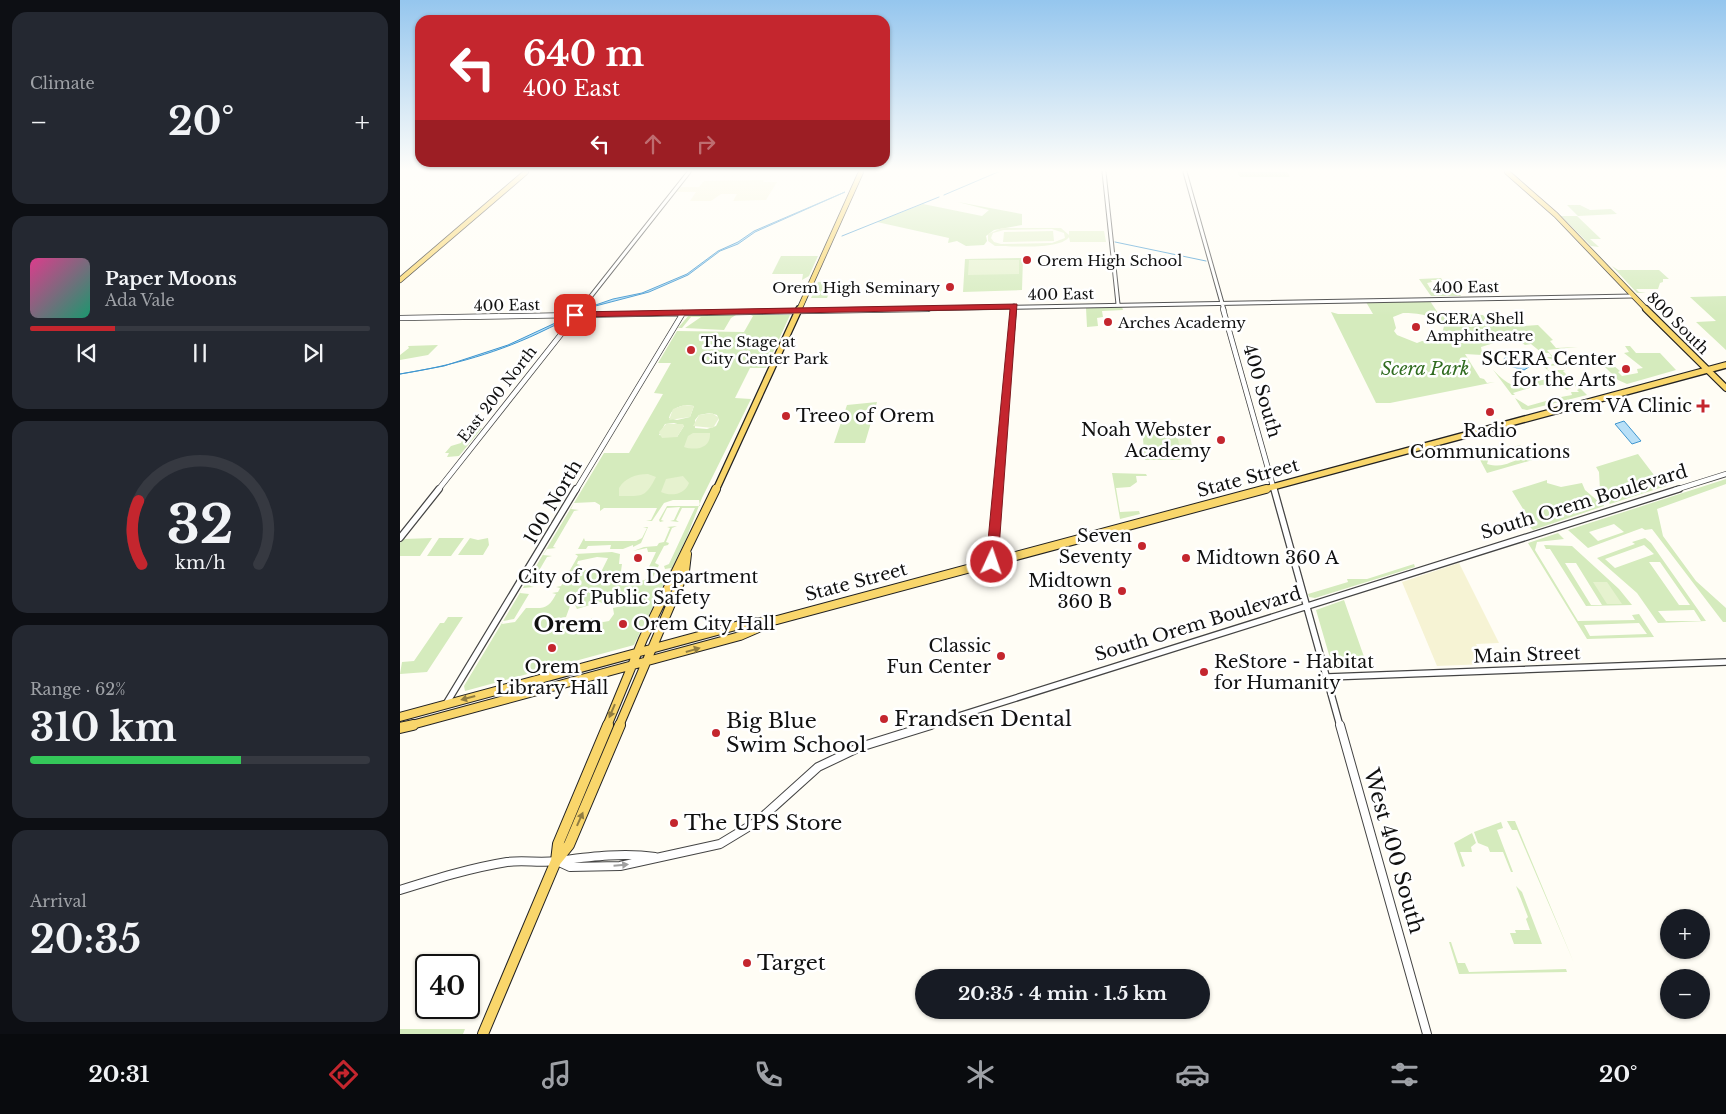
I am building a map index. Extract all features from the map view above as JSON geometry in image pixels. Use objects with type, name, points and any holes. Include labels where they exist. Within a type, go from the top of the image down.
[{"type":"main road","points":[[400,280],[470,220]]},
{"type":"main road","points":[[483,1034],[556,861],[558,844],[631,667],[674,572],[688,551],[839,220]]},
{"type":"main road","name":"800 South","points":[[1560,220],[1726,388]]},
{"type":"main road","name":"State Street","points":[[400,728],[646,663],[740,636],[777,620],[1726,365]]},
{"type":"main road","points":[[556,861],[569,845],[685,571],[688,551]]},
{"type":"main road","name":"State Street","points":[[400,717],[742,624],[777,620]]},
{"type":"main road","points":[[415,724],[445,705]]},
{"type":"street","name":"East 200 North","points":[[400,538],[651,220]]},
{"type":"street","points":[[1109,220],[1118,304]]},
{"type":"street","name":"400 South","points":[[1199,220],[1328,677]]},
{"type":"street","name":"400 East","points":[[400,318],[1633,296]]},
{"type":"street","points":[[992,562],[1014,306]]},
{"type":"street","name":"100 North","points":[[445,705],[683,313]]},
{"type":"street","name":"South Orem Boulevard","points":[[400,890],[431,880],[500,863],[556,861],[570,867],[611,866],[641,863],[720,844],[744,831],[770,812],[818,767],[860,747],[1726,474]]},
{"type":"street","name":"Main Street","points":[[1328,677],[1726,662]]},
{"type":"street","name":"West 400 South","points":[[1328,677],[1427,1034]]},
{"type":"shaded area","points":[[1459,563],[1499,643],[1476,644],[1486,664],[1437,666],[1402,582]]},
{"type":"green space","points":[[881,220],[1022,220],[1022,225],[994,230],[986,236],[987,241],[984,245],[966,246],[957,241],[948,243],[949,238],[877,222]]},
{"type":"green space","points":[[1565,220],[1581,220],[1601,239],[1590,239],[1599,247],[1591,246]]},
{"type":"green space","points":[[1002,228],[1061,228],[1069,235],[1069,231],[1104,231],[1106,242],[1070,242],[1069,237],[1064,241],[1046,246],[995,246],[988,241],[988,234]],"holes":[[[1052,229],[1064,233],[1065,238],[1052,243],[1001,244],[994,242],[991,238],[993,233],[1004,230]]]},
{"type":"green space","points":[[1053,231],[1054,241],[1003,242],[1004,232]]},
{"type":"green space","points":[[781,256],[818,256],[809,276],[802,280],[803,274],[772,274]]},
{"type":"green space","points":[[1023,258],[1022,290],[963,292],[965,259]]},
{"type":"green space","points":[[969,260],[1019,260],[1019,274],[968,275]]},
{"type":"green space","points":[[1612,266],[1618,270],[1659,270],[1669,279],[1663,279],[1658,289],[1636,289],[1639,292],[1646,293],[1637,293]]},
{"type":"green space","points":[[1441,278],[1444,283],[1440,280],[1431,280],[1432,282],[1427,283],[1430,288],[1447,291],[1447,287],[1455,287],[1461,296],[1431,296],[1419,279]]},
{"type":"green space","points":[[834,281],[827,298],[811,298],[818,282]]},
{"type":"green space","points":[[1726,296],[1726,350],[1696,322],[1716,321],[1690,297]]},
{"type":"green space","name":"Scera Park","points":[[1430,301],[1438,313],[1483,315],[1488,321],[1519,320],[1524,326],[1538,325],[1553,340],[1550,341],[1556,348],[1578,347],[1547,350],[1560,365],[1549,366],[1547,369],[1567,388],[1571,388],[1567,390],[1561,386],[1548,384],[1513,393],[1515,395],[1512,395],[1491,367],[1499,376],[1516,386],[1551,378],[1549,376],[1552,374],[1543,366],[1556,363],[1554,360],[1545,357],[1552,357],[1549,353],[1542,353],[1531,344],[1525,345],[1515,338],[1510,338],[1481,347],[1488,363],[1482,355],[1465,354],[1480,378],[1484,379],[1487,383],[1495,382],[1390,403],[1376,403],[1331,312],[1338,314],[1373,314],[1366,302]],"holes":[[[1403,313],[1426,315],[1441,322],[1444,326],[1441,339],[1436,342],[1422,341],[1417,343],[1397,335],[1394,331],[1396,328],[1393,317]]]},
{"type":"green space","points":[[1122,307],[1123,310],[1102,311],[1103,317],[1097,318],[1098,326],[1087,327],[1086,308]]},
{"type":"green space","points":[[689,315],[736,315],[731,318],[724,330],[685,328],[701,317],[691,317],[682,328],[678,328]]},
{"type":"green space","points":[[751,315],[790,315],[766,368],[750,368],[735,398],[751,399],[700,504],[699,500],[673,500],[664,503],[652,521],[646,521],[651,520],[657,508],[604,508],[600,511],[600,505],[595,502],[574,503],[571,509],[579,510],[574,511],[553,547],[556,548],[547,549],[543,555],[552,556],[547,557],[530,586],[534,587],[523,588],[520,593],[529,594],[514,619],[503,621],[604,453],[629,453],[663,394],[654,393],[671,363],[658,363],[677,331],[744,332],[753,316]],"holes":[[[687,405],[694,406],[690,417],[677,420],[669,418],[673,410]],[[710,413],[717,415],[719,420],[716,426],[707,429],[695,428],[695,420],[699,415]],[[674,423],[684,426],[677,437],[659,435],[665,424]]]},
{"type":"green space","points":[[438,345],[428,355],[400,360],[400,355],[409,348],[408,346]]},
{"type":"green space","points":[[1625,346],[1630,346],[1636,353],[1660,353],[1676,370],[1627,384],[1618,380],[1596,358],[1611,357],[1607,358],[1607,360],[1620,371],[1618,372],[1622,376],[1638,373],[1637,369],[1643,368],[1624,353],[1629,352]]},
{"type":"green space","points":[[1556,370],[1565,370],[1563,371],[1587,395],[1559,402],[1562,400],[1557,396],[1572,395],[1571,392],[1579,392],[1577,390],[1579,389]]},
{"type":"green space","points":[[1552,397],[1559,402],[1527,410],[1522,409],[1515,398],[1528,406],[1553,399]]},
{"type":"green space","points":[[877,402],[865,443],[834,443],[847,405]]},
{"type":"green space","points":[[684,405],[694,406],[690,417],[669,420],[673,409]]},
{"type":"green space","points":[[712,413],[719,418],[713,428],[693,426],[699,415]]},
{"type":"green space","points":[[666,424],[683,424],[684,426],[677,437],[662,438],[659,432]]},
{"type":"green space","points":[[482,428],[459,456],[447,457],[449,453],[445,453],[451,446],[461,443],[463,439],[458,438],[466,429]]},
{"type":"green space","points":[[1142,429],[1177,429],[1182,460],[1145,460]]},
{"type":"green space","points":[[1177,431],[1186,432],[1187,435],[1190,435],[1193,452],[1180,452]]},
{"type":"green space","points":[[693,433],[710,433],[710,438],[702,447],[693,449],[684,447],[688,436]]},
{"type":"green space","points":[[1520,445],[1536,459],[1487,473],[1478,456]],"holes":[[[1515,450],[1527,453],[1527,460],[1517,460],[1505,465],[1487,464],[1489,457],[1514,452]]]},
{"type":"green space","points":[[1638,454],[1660,483],[1666,483],[1666,486],[1610,504],[1606,500],[1609,499],[1600,490],[1599,472],[1596,467]]},
{"type":"green space","points":[[1112,473],[1146,474],[1147,476],[1136,476],[1137,482],[1130,487],[1116,488],[1120,512],[1139,511],[1140,514],[1120,519]]},
{"type":"green space","points":[[648,474],[656,477],[646,492],[638,496],[619,496],[619,488],[624,482],[635,476]]},
{"type":"green space","points":[[683,476],[689,483],[684,490],[678,494],[665,494],[661,492],[666,479]]},
{"type":"green space","points":[[1726,479],[1726,484],[1657,509],[1663,536],[1696,581],[1726,608],[1726,622],[1723,622],[1652,529],[1645,530],[1642,528],[1588,548],[1568,530]],"holes":[[[1614,524],[1624,532],[1598,541],[1589,532]]]},
{"type":"green space","points":[[1547,480],[1547,483],[1561,487],[1582,483],[1585,490],[1599,502],[1602,501],[1604,506],[1533,530],[1528,525],[1533,525],[1512,491]]},
{"type":"green space","points":[[667,506],[699,506],[686,539],[634,645],[465,691],[464,686],[503,621],[502,624],[515,622],[526,608],[541,608],[550,603],[556,594],[552,593],[558,592],[560,588],[556,587],[561,586],[578,556],[575,554],[612,552],[620,554],[619,564],[622,564],[620,578],[626,577],[626,580],[637,577],[637,582],[648,579],[651,569],[648,569],[656,552],[648,552],[647,548],[633,551],[644,547],[657,546],[659,543],[664,542],[670,528],[667,527],[677,526],[672,528],[666,542],[669,543],[664,546],[655,563],[659,565],[651,581],[657,581],[661,575],[667,577],[671,568],[665,569],[664,566],[669,564],[695,508],[682,508],[676,520],[679,522],[670,521],[674,520],[680,507],[667,508],[661,520],[664,521],[660,522],[659,520]],"holes":[[[597,557],[608,558],[602,570],[589,573],[588,570],[578,570],[580,565],[577,564],[578,561]],[[623,599],[622,606],[613,608],[614,614],[609,621],[592,624],[592,618],[580,622],[578,626],[577,623],[567,627],[564,624],[557,626],[558,619],[566,617],[570,606],[575,605],[577,609],[600,602],[603,604]]]},
{"type":"green space","points":[[643,527],[648,527],[641,543],[633,547],[633,545],[623,549],[610,549],[611,545],[588,546],[586,549],[578,549],[584,538],[585,541],[636,541],[642,538],[647,528]]},
{"type":"green space","points":[[1558,533],[1564,539],[1537,542],[1535,550],[1578,621],[1635,620],[1632,615],[1639,614],[1654,637],[1587,639],[1528,543]],"holes":[[[1639,623],[1647,634],[1590,636],[1584,625]]]},
{"type":"green space","points":[[432,538],[420,556],[400,556],[400,543],[404,539]]},
{"type":"green space","points":[[439,538],[464,538],[451,556],[427,556]]},
{"type":"green space","points":[[470,538],[478,540],[488,538],[489,545],[483,555],[458,555]]},
{"type":"green space","points":[[1645,538],[1651,543],[1706,621],[1658,623],[1637,593],[1597,558],[1635,544],[1632,542]],"holes":[[[1644,545],[1654,554],[1615,568],[1605,559]],[[1649,562],[1660,562],[1690,605],[1679,605]],[[1694,610],[1701,621],[1666,621],[1658,611]]]},
{"type":"green space","points":[[1544,545],[1572,546],[1619,589],[1632,605],[1586,606],[1550,549],[1546,549]],"holes":[[[1565,563],[1576,563],[1602,605],[1591,605]]]},
{"type":"green space","points":[[1414,564],[1415,567],[1315,598],[1309,597],[1308,594],[1348,582],[1347,579],[1367,579]]},
{"type":"green space","points":[[1593,582],[1607,582],[1622,604],[1607,604]]},
{"type":"green space","points":[[1344,600],[1368,668],[1337,669],[1332,665],[1316,610]]},
{"type":"green space","points":[[448,617],[463,617],[427,672],[400,674],[402,662],[414,661],[440,623],[444,623]]},
{"type":"green space","points":[[1507,821],[1515,821],[1574,963],[1517,830],[1512,830]]},
{"type":"green space","points":[[1501,822],[1503,828],[1497,830],[1513,872],[1511,872],[1503,852],[1490,852],[1488,847],[1478,843],[1474,832]]},
{"type":"green space","points":[[1472,833],[1476,843],[1471,847],[1472,852],[1460,852],[1465,866],[1462,867],[1454,843]]},
{"type":"green space","points":[[1516,886],[1522,892],[1542,944],[1514,944],[1510,933],[1516,933],[1515,930],[1530,930],[1526,919],[1528,917]]},
{"type":"green space","points":[[1449,942],[1451,942],[1458,963],[1465,963],[1469,972],[1566,969],[1567,972],[1459,974]]},
{"type":"green space","points":[[400,1029],[465,1029],[463,1034],[400,1034]]},
{"type":"water","points":[[781,220],[755,232],[738,244],[720,251],[688,275],[649,292],[584,309],[613,299],[642,293],[687,274],[718,251],[738,242],[754,231]]},
{"type":"water","points":[[566,318],[512,345],[451,364],[508,345]]},
{"type":"water","points":[[1508,354],[1518,363],[1528,359],[1532,365],[1524,370],[1510,366],[1504,359]]},
{"type":"water","points":[[1624,421],[1641,441],[1632,444],[1615,424]]},
{"type":"waterway","points":[[842,236],[881,220]]},
{"type":"waterway","points":[[1115,242],[1206,261]]},
{"type":"place","name":"Orem High School","points":[[1027,260]]},
{"type":"place","name":"Orem High Seminary","points":[[950,287]]},
{"type":"place","name":"Arches Academy","points":[[1108,322]]},
{"type":"place","name":"SCERA Shell Amphitheatre","points":[[1416,327]]},
{"type":"place","name":"The Stage at City Center Park","points":[[691,350]]},
{"type":"place","name":"SCERA Center for the Arts","points":[[1626,369]]},
{"type":"place","name":"Orem VA Clinic","points":[[1703,406]]},
{"type":"place","name":"Radio Communications","points":[[1490,412]]},
{"type":"place","name":"Treeo of Orem","points":[[786,416]]},
{"type":"place","name":"Noah Webster Academy","points":[[1221,440]]},
{"type":"place","name":"Seven Seventy","points":[[1142,546]]},
{"type":"place","name":"City of Orem Department of Public Safety","points":[[638,558]]},
{"type":"place","name":"Midtown 360 A","points":[[1186,558]]},
{"type":"place","name":"Midtown 360 B","points":[[1122,591]]},
{"type":"place","name":"Orem City Hall","points":[[623,624]]},
{"type":"place","name":"Orem Library Hall","points":[[552,648]]},
{"type":"place","name":"Classic Fun Center","points":[[1001,656]]},
{"type":"place","name":"ReStore - Habitat for Humanity","points":[[1204,672]]},
{"type":"place","name":"Frandsen Dental","points":[[884,719]]},
{"type":"place","name":"Big Blue Swim School","points":[[716,733]]},
{"type":"place","name":"The UPS Store","points":[[674,823]]},
{"type":"place","name":"Target","points":[[747,963]]},
{"type":"district","name":"Orem","points":[[568,624]]},
{"type":"route","points":[[575,315],[1014,306],[992,562]]}]
